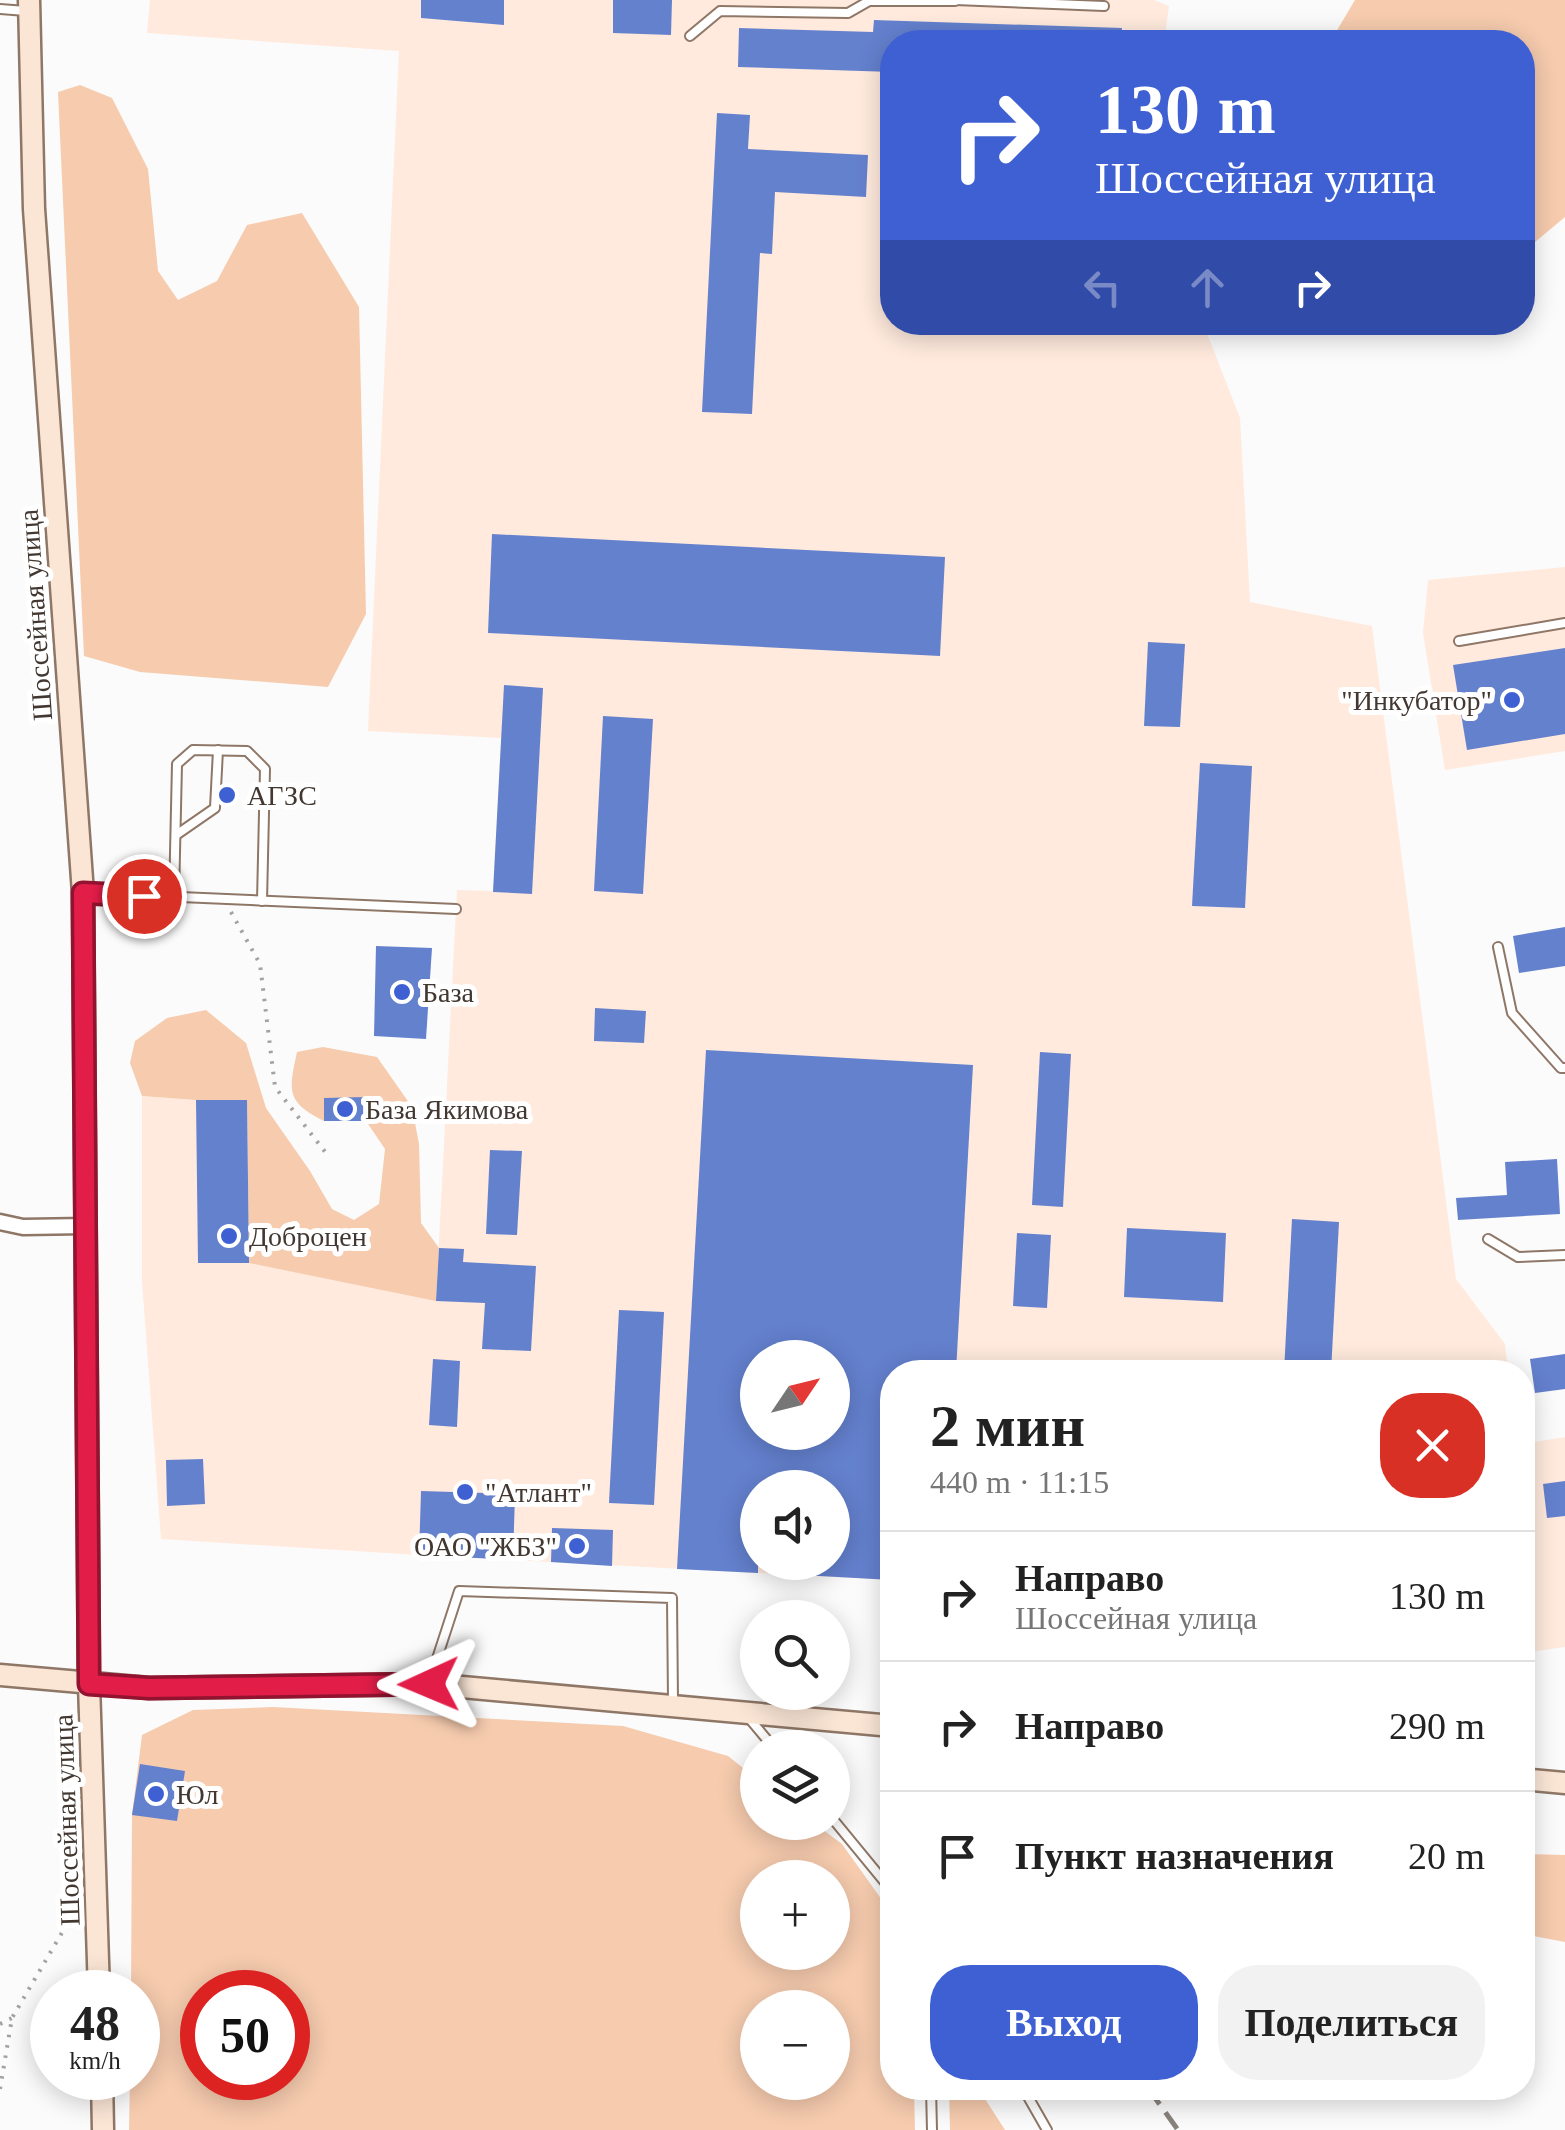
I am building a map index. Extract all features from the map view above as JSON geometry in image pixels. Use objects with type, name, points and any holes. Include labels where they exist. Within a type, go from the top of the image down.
[{"type":"street","name":"Шоссейная улица","points":[[30,6],[34,209],[83,893],[89,1684],[98,1970]]},
{"type":"street","points":[[0,1222],[86,1226]]},
{"type":"street","points":[[0,1676],[149,1688],[429,1684],[880,1725]]},
{"type":"street","points":[[1535,1780],[1565,1783]]},
{"type":"street","points":[[102,2100],[103,2130]]},
{"type":"lane","points":[[690,36],[720,11],[848,13],[869,1],[1104,6]]},
{"type":"lane","points":[[0,9],[30,6]]},
{"type":"lane","points":[[1459,641],[1565,623]]},
{"type":"lane","points":[[174,897],[177,764],[193,750],[218,750],[247,751],[264,769],[262,900]]},
{"type":"lane","points":[[176,835],[215,808],[218,750]]},
{"type":"lane","points":[[83,893],[456,909]]},
{"type":"lane","points":[[1498,947],[1512,1013],[1565,1068]]},
{"type":"lane","points":[[1488,1239],[1518,1257],[1565,1255]]},
{"type":"lane","points":[[429,1684],[459,1591],[672,1598],[672,1707]]},
{"type":"lane","points":[[745,1713],[759,1730]]},
{"type":"lane","points":[[850,1840],[880,1876]]},
{"type":"lane","points":[[931,2100],[932,2130]]},
{"type":"lane","points":[[1030,2100],[1047,2130]]},
{"type":"path","points":[[224,899],[260,964],[276,1087],[329,1157]]},
{"type":"path","points":[[0,2089],[12,2018],[78,1906]]},
{"type":"path","points":[[0,2024],[12,2018]]},
{"type":"shaded area","points":[[150,0],[1154,0],[1169,6],[1166,30],[880,30],[880,335],[1208,335],[1240,418],[1250,602],[1372,626],[1456,1279],[1505,1344],[1507,1360],[880,1360],[880,1579],[850,1578],[850,1470],[740,1470],[740,1572],[161,1539],[142,1281],[142,1096],[247,1100],[249,1263],[436,1300],[457,890],[493,891],[501,738],[368,731],[399,51],[147,33]]},
{"type":"shaded area","points":[[1355,0],[1565,0],[1565,217],[1535,242],[1535,30],[1337,30]]},
{"type":"shaded area","points":[[80,85],[112,98],[148,169],[158,271],[178,300],[217,281],[247,225],[302,213],[359,307],[366,614],[328,687],[140,672],[84,656],[58,92]]},
{"type":"shaded area","points":[[1565,567],[1565,751],[1445,770],[1423,633],[1428,580]]},
{"type":"shaded area","points":[[206,1010],[246,1043],[266,1108],[332,1209],[354,1220],[379,1204],[385,1149],[366,1121],[366,1098],[324,1098],[324,1121],[296,1101],[292,1076],[297,1052],[323,1047],[377,1057],[412,1107],[419,1144],[421,1223],[439,1248],[436,1301],[249,1263],[247,1100],[142,1096],[130,1063],[135,1041],[167,1018]]},
{"type":"shaded area","points":[[1565,1437],[1565,1647],[1535,1651],[1535,1442]]},
{"type":"shaded area","points":[[273,1707],[623,1726],[728,1756],[740,1766],[740,1840],[837,1840],[880,1897],[880,2100],[914,2100],[915,2130],[129,2130],[130,2100],[160,2100],[160,1970],[131,1970],[132,1815],[142,1735],[193,1710]]},
{"type":"shaded area","points":[[1535,1854],[1565,1855],[1565,1942],[1535,1936]]},
{"type":"shaded area","points":[[949,2100],[986,2100],[1005,2130],[950,2130]]},
{"type":"building","points":[[421,0],[504,0],[504,25],[421,18]]},
{"type":"building","points":[[613,0],[672,0],[671,35],[613,33]]},
{"type":"building","points":[[874,20],[1122,28],[880,30],[880,72],[738,67],[739,28],[873,32]]},
{"type":"building","points":[[717,113],[750,115],[748,149],[868,155],[866,197],[775,192],[772,254],[760,253],[752,414],[702,412]]},
{"type":"building","points":[[492,534],[945,557],[940,656],[488,633]]},
{"type":"building","points":[[1148,642],[1185,644],[1180,727],[1144,726]]},
{"type":"building","name":"\"Инкубатор\"","points":[[1565,648],[1565,734],[1467,750],[1453,665]]},
{"type":"building","points":[[504,685],[543,688],[532,894],[493,892]]},
{"type":"building","points":[[603,716],[653,719],[643,894],[594,891]]},
{"type":"building","points":[[1200,763],[1252,766],[1245,908],[1192,906]]},
{"type":"building","points":[[1565,927],[1565,966],[1519,973],[1513,936]]},
{"type":"building","name":"База","points":[[376,946],[432,948],[426,1039],[374,1036]]},
{"type":"building","points":[[595,1008],[646,1011],[644,1043],[594,1041]]},
{"type":"building","points":[[706,1050],[973,1065],[957,1360],[880,1360],[880,1579],[850,1578],[850,1470],[740,1470],[740,1572],[677,1569]]},
{"type":"building","points":[[1040,1052],[1071,1054],[1063,1207],[1032,1205]]},
{"type":"building","name":"База Якимова","points":[[366,1097],[366,1121],[324,1121],[324,1098]]},
{"type":"building","points":[[196,1100],[247,1100],[249,1263],[198,1263]]},
{"type":"building","points":[[490,1150],[522,1151],[517,1235],[486,1234]]},
{"type":"building","points":[[1557,1159],[1560,1214],[1458,1220],[1456,1198],[1507,1195],[1505,1162]]},
{"type":"building","points":[[1292,1219],[1339,1222],[1332,1360],[1285,1360]]},
{"type":"building","points":[[1127,1228],[1226,1233],[1223,1302],[1124,1297]]},
{"type":"building","points":[[1017,1233],[1051,1235],[1047,1308],[1013,1306]]},
{"type":"building","points":[[439,1248],[464,1249],[463,1262],[536,1266],[531,1351],[482,1349],[485,1303],[436,1301]]},
{"type":"building","points":[[619,1310],[664,1312],[654,1505],[609,1503]]},
{"type":"building","points":[[1565,1354],[1565,1389],[1535,1393],[1535,1360],[1530,1359]]},
{"type":"building","points":[[433,1359],[460,1361],[457,1427],[429,1425]]},
{"type":"building","points":[[203,1459],[205,1504],[167,1506],[166,1460]]},
{"type":"building","points":[[1565,1481],[1565,1516],[1547,1518],[1543,1484]]},
{"type":"building","points":[[421,1491],[515,1494],[513,1560],[419,1555]]},
{"type":"building","points":[[552,1528],[613,1530],[612,1566],[551,1562]]},
{"type":"building","points":[[140,1764],[185,1771],[177,1821],[132,1815]]},
{"type":"railway","points":[[1157,2100],[1178,2130]]},
{"type":"place","name":"\"Инкубатор\"","points":[[1512,700]]},
{"type":"place","name":"АГЗС","points":[[227,795]]},
{"type":"place","name":"База","points":[[402,992]]},
{"type":"place","name":"База Якимова","points":[[345,1109]]},
{"type":"place","name":"Доброцен","points":[[229,1236]]},
{"type":"place","name":"\"Атлант\"","points":[[465,1492]]},
{"type":"place","name":"ОАО \"ЖБЗ\"","points":[[577,1546]]},
{"type":"place","name":"Юл","points":[[156,1794]]},
{"type":"route","points":[[144,896],[83,893],[89,1684],[149,1688],[429,1684]]}]
